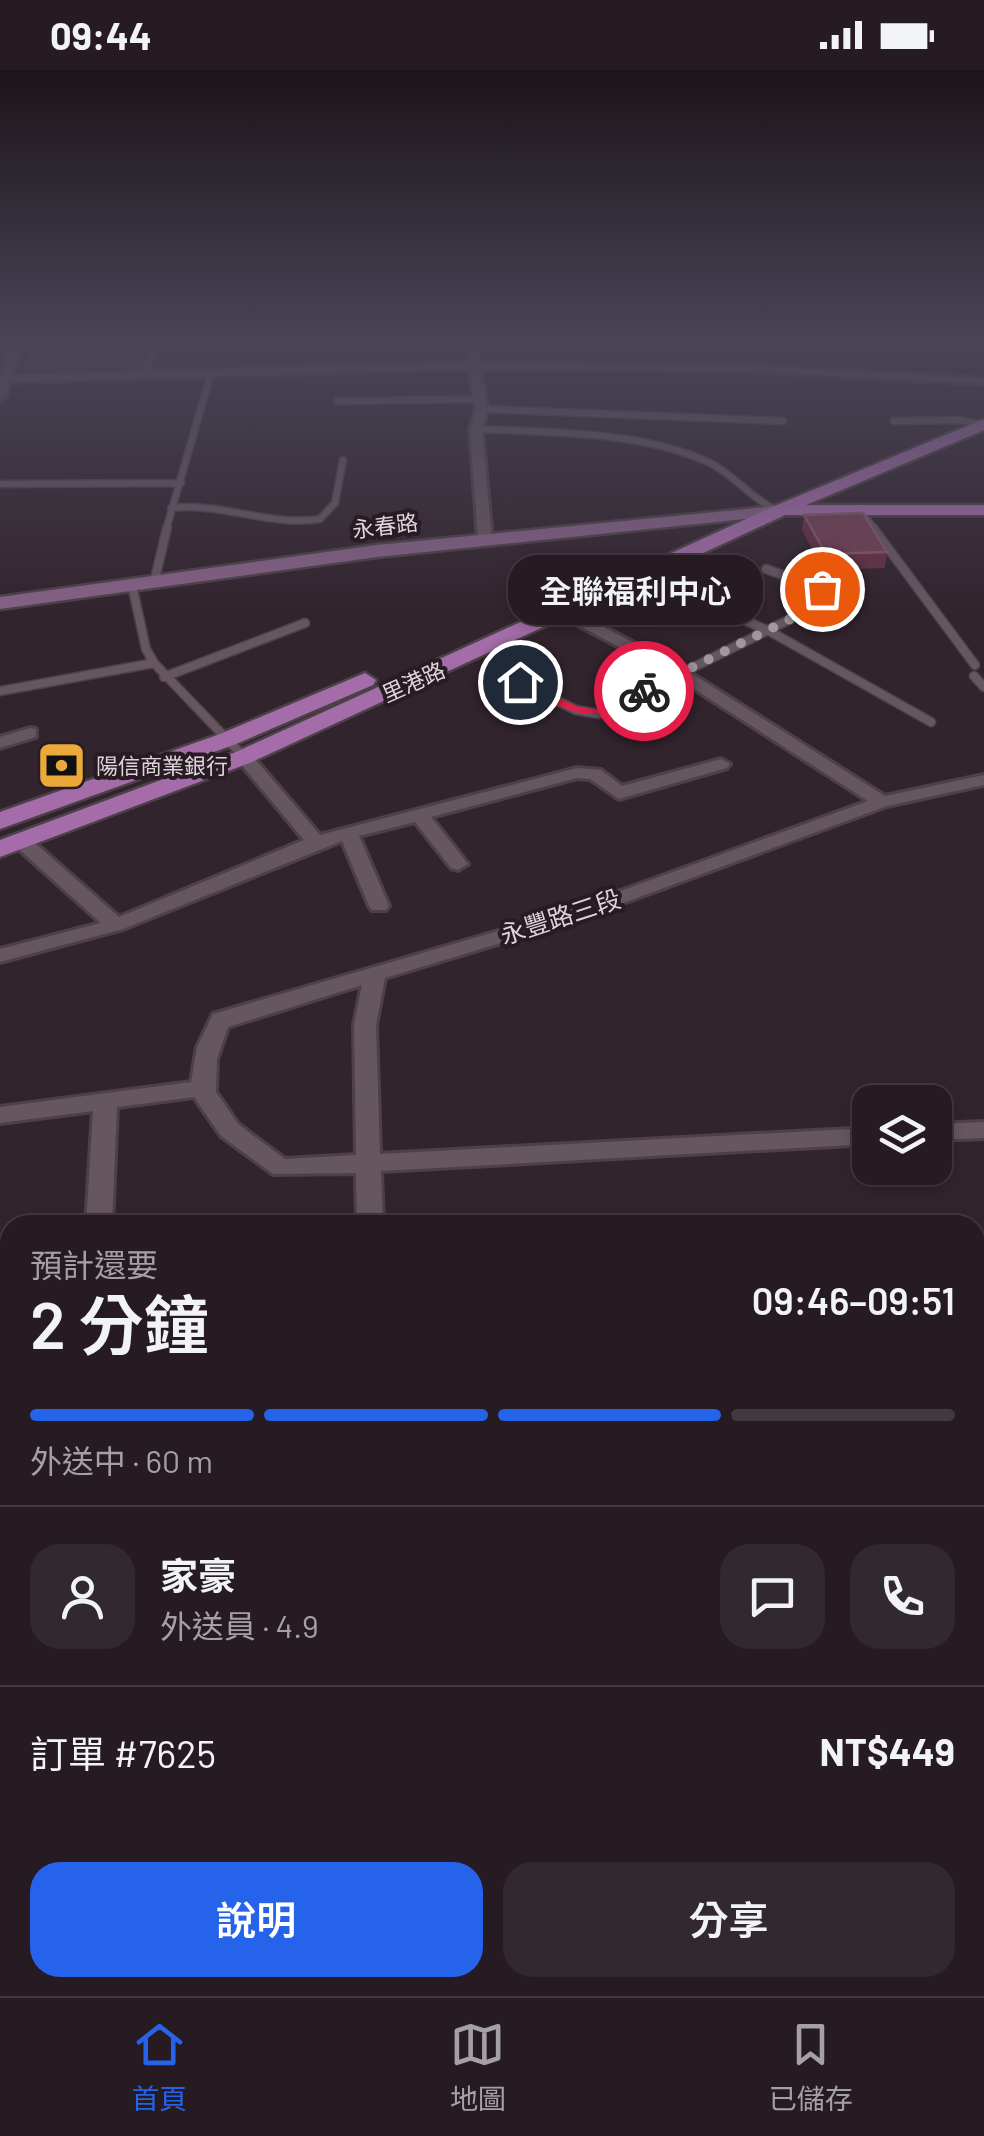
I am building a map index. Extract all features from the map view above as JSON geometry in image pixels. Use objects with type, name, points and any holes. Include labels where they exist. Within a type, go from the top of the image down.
[{"type":"main road","name":"里港路","points":[[10,845],[244,757],[566,612],[769,507],[931,433]]},
{"type":"main road","name":"里港路","points":[[769,507],[963,433]]},
{"type":"main road","points":[[769,507],[984,511]]},
{"type":"main road","name":"里港路","points":[[0,821],[228,739],[554,598],[733,513]]},
{"type":"street","points":[[476,433],[484,539]]},
{"type":"street","name":"永春路","points":[[0,603],[484,539],[769,507]]},
{"type":"street","points":[[566,612],[680,673],[882,802]]},
{"type":"street","points":[[0,743],[30,733]]},
{"type":"street","points":[[244,757],[316,842]]},
{"type":"street","points":[[0,956],[116,925],[316,842],[577,773],[595,774],[619,793],[721,764]]},
{"type":"street","name":"永豐路三段","points":[[203,1088],[212,1035],[221,1019],[567,917],[882,802],[984,780]]},
{"type":"street","points":[[418,815],[458,864]]},
{"type":"street","points":[[349,835],[379,906]]},
{"type":"street","points":[[10,845],[116,925]]},
{"type":"street","points":[[370,1215],[365,1025],[375,974]]},
{"type":"street","points":[[0,1115],[203,1088],[207,1102],[262,1159],[282,1168],[852,1137]]},
{"type":"street","points":[[100,1215],[106,1100]]},
{"type":"street","points":[[952,1131],[984,1130]]},
{"type":"lane","points":[[154,583],[170,508],[195,433]]},
{"type":"lane","points":[[558,433],[686,454],[712,463],[769,507]]},
{"type":"lane","points":[[170,508],[213,506],[288,520],[320,519],[329,514],[334,502],[342,460]]},
{"type":"lane","points":[[0,484],[181,483]]},
{"type":"lane","points":[[862,511],[984,687]]},
{"type":"lane","points":[[520,682],[576,710],[599,714],[831,599],[822,589],[766,569]]},
{"type":"lane","points":[[644,575],[771,632],[931,722]]},
{"type":"lane","points":[[132,585],[146,649],[154,663],[164,678],[244,757]]},
{"type":"lane","points":[[164,678],[305,623]]},
{"type":"lane","points":[[0,691],[154,663]]},
{"type":"building","points":[[863,513],[887,552],[826,554],[804,515]]},
{"type":"way so far","points":[[644,691],[771,632],[831,599],[822,589]]},
{"type":"place","name":"全聯福利中心","points":[[822,589]]},
{"type":"place","name":"陽信商業銀行","points":[[61,765]]},
{"type":"route","points":[[520,682],[576,710],[599,714],[644,691]]}]
